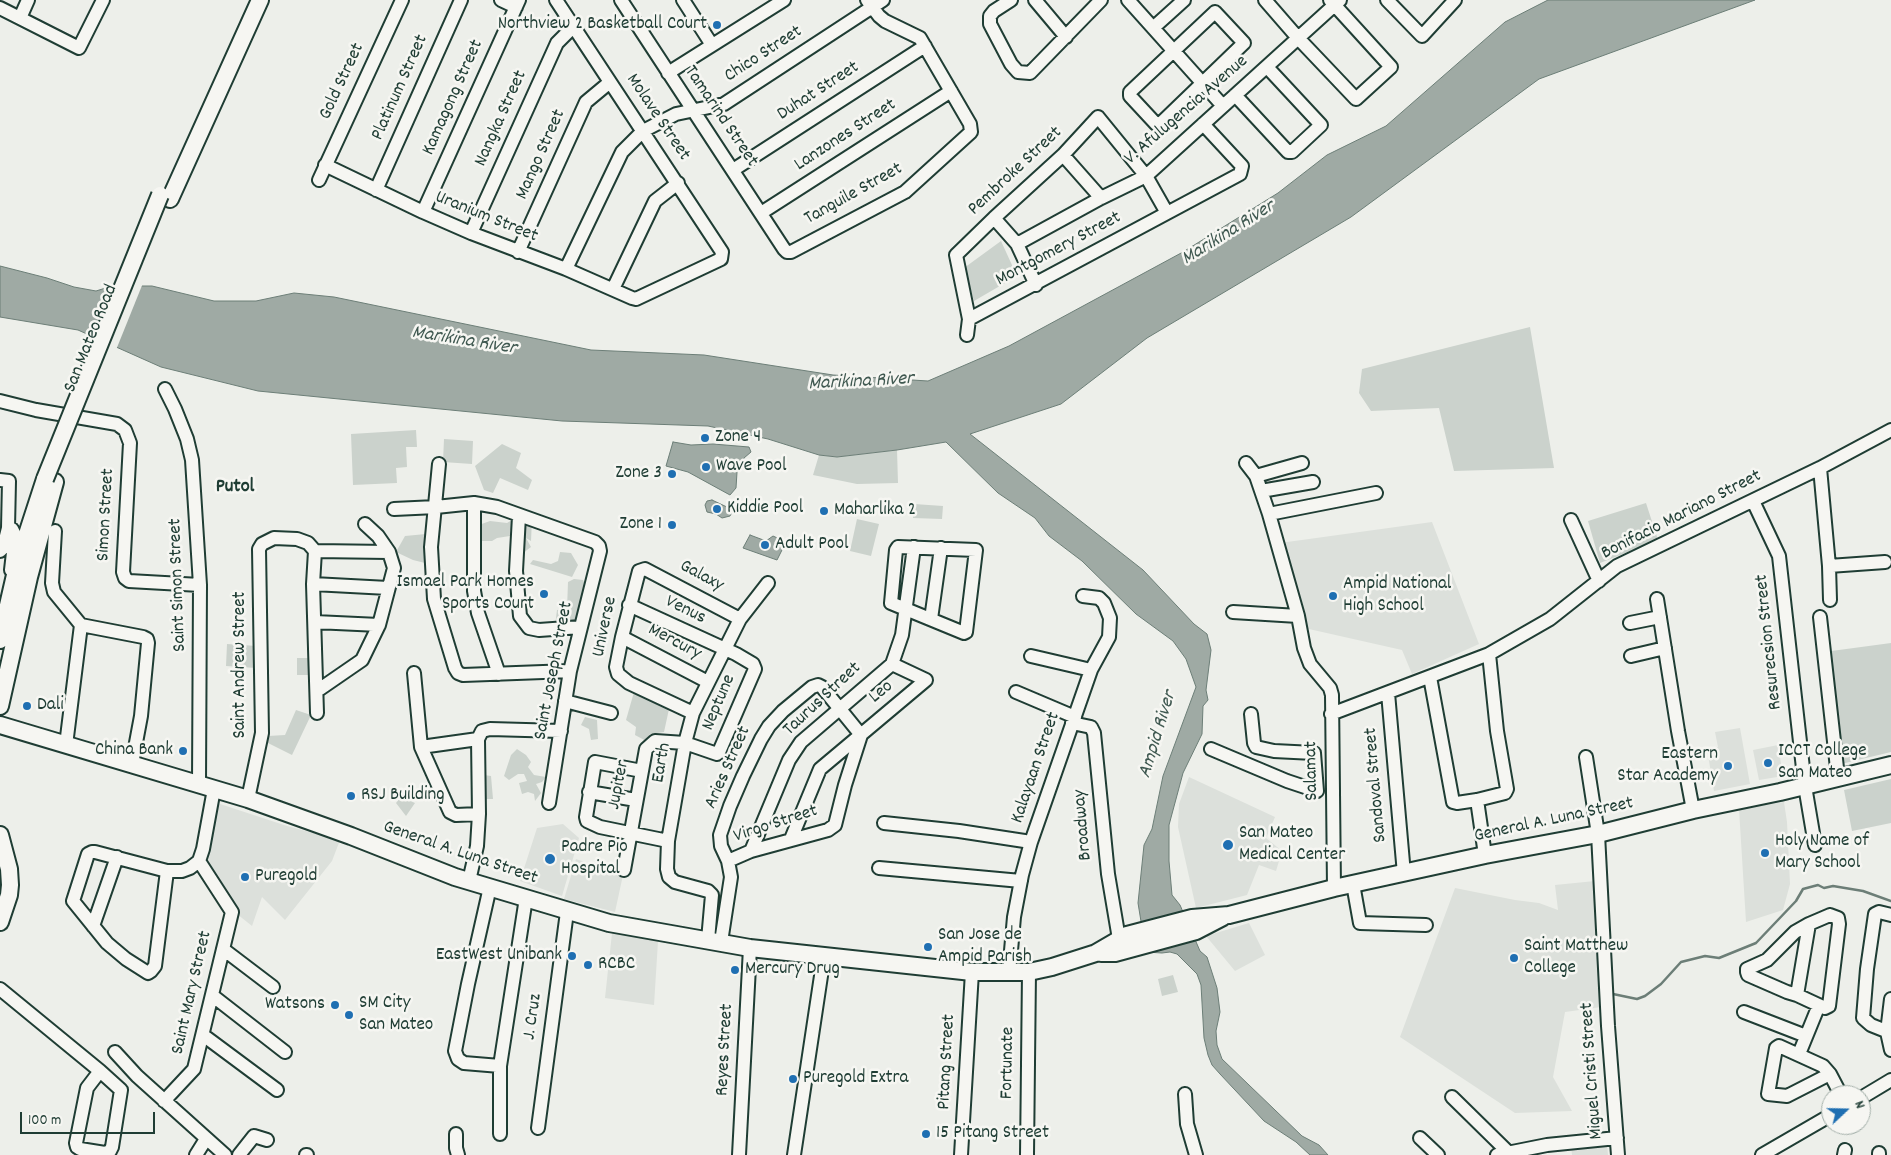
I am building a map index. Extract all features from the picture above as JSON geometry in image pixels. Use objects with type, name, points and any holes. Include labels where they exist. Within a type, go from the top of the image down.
[{"type":"main road","name":"San Mateo Road","points":[[0,640],[22,576],[50,481],[247,0]]},
{"type":"main road","name":"San Mateo Road","points":[[196,124],[260,0]]},
{"type":"main road","name":"San Mateo Road","points":[[0,706],[22,576]]},
{"type":"main road","name":"General A. Luna Street","points":[[0,725],[248,799],[469,881],[609,924],[750,948],[972,972],[1028,972],[1052,967],[1096,953],[1115,952],[1126,941],[1334,888],[1485,855],[1598,834],[1693,810],[1891,765]]},
{"type":"main road","points":[[0,835],[9,869],[10,885],[9,895],[0,922]]},
{"type":"street","points":[[20,18],[28,0]]},
{"type":"street","points":[[0,8],[79,48],[102,0]]},
{"type":"street","name":"Gold Street","points":[[319,180],[402,0]]},
{"type":"street","name":"Platinum Street","points":[[376,190],[461,0]]},
{"type":"street","points":[[501,0],[518,4]]},
{"type":"street","name":"Molave Street","points":[[556,0],[722,252],[721,259],[636,299]]},
{"type":"street","name":"Tamarind Street","points":[[621,0],[784,249],[791,252]]},
{"type":"street","points":[[683,0],[712,44]]},
{"type":"street","points":[[668,73],[784,0]]},
{"type":"street","name":"Chico Street","points":[[566,269],[622,152],[643,131],[675,114],[724,104],[870,4],[883,0]]},
{"type":"street","points":[[1011,0],[994,11],[990,16],[990,24],[1011,64],[1018,72],[1030,73],[1101,0]]},
{"type":"street","points":[[1035,0],[1066,37]]},
{"type":"street","points":[[1128,0],[1224,106]]},
{"type":"street","points":[[1153,28],[1184,0]]},
{"type":"street","points":[[1265,0],[1298,38],[1356,98],[1391,67],[1335,2]]},
{"type":"street","points":[[1387,0],[1422,36],[1455,0]]},
{"type":"street","name":"V. Afulugencia Avenue","points":[[1016,244],[1146,176],[1267,67],[1335,2]]},
{"type":"street","name":"Kamagong Street","points":[[423,212],[518,4]]},
{"type":"street","points":[[870,4],[885,21],[920,38],[951,91]]},
{"type":"street","points":[[1215,12],[1244,43],[1203,83],[1158,125],[1130,96],[1130,92],[1215,12]]},
{"type":"street","name":"Nangka Street","points":[[471,234],[557,43],[574,26]]},
{"type":"street","name":"Duhat Street","points":[[733,170],[925,46]]},
{"type":"street","points":[[1236,95],[1288,152],[1292,152],[1321,124],[1267,67]]},
{"type":"street","name":"Mango Street","points":[[518,252],[586,102],[610,82]]},
{"type":"street","name":"Tanguile Street","points":[[791,252],[905,192],[967,137],[971,132],[970,124],[951,91]]},
{"type":"street","name":"Lanzones Street","points":[[761,212],[951,91]]},
{"type":"street","name":"Pembroke Street","points":[[970,319],[956,259],[959,252],[1063,155],[1098,118],[1146,176]]},
{"type":"street","name":"Montgomery Street","points":[[970,319],[1240,174],[1242,166],[1203,124]]},
{"type":"street","points":[[1063,155],[1101,198]]},
{"type":"street","name":"Uranium Street","points":[[326,165],[471,234],[566,269],[636,299]]},
{"type":"street","points":[[1146,176],[1167,213]]},
{"type":"street","points":[[613,289],[655,201],[678,183]]},
{"type":"street","points":[[994,218],[1016,244],[1036,285]]},
{"type":"street","points":[[967,335],[970,319]]},
{"type":"street","name":"Saint Simon Street","points":[[165,389],[176,409],[187,438],[192,460],[200,585],[207,786],[203,848],[199,861]]},
{"type":"street","name":"Simon Street","points":[[0,401],[36,410],[117,424],[125,430],[129,438],[124,578],[129,580],[200,585]]},
{"type":"street","name":"Bonifacio Mariano Street","points":[[1331,714],[1388,694],[1489,654],[1550,619],[1618,566],[1820,468],[1891,430]]},
{"type":"street","name":"Salamat","points":[[1246,463],[1256,476],[1269,514],[1298,616],[1304,648],[1310,664],[1330,688],[1332,695],[1334,888]]},
{"type":"street","points":[[1256,476],[1302,463]]},
{"type":"street","points":[[439,464],[431,547],[434,599],[458,673],[463,675],[570,671]]},
{"type":"street","points":[[1820,468],[1829,566],[1830,600]]},
{"type":"street","points":[[1,550],[5,519],[4,480]]},
{"type":"street","points":[[1261,491],[1313,482]]},
{"type":"street","points":[[1269,514],[1376,493]]},
{"type":"street","name":"Resurecsion Street","points":[[1752,501],[1779,556],[1805,786],[1816,845]]},
{"type":"street","points":[[474,504],[474,591],[478,613],[499,674]]},
{"type":"street","points":[[394,509],[474,504],[497,508],[519,516],[516,571],[520,616],[529,628],[534,629],[581,627]]},
{"type":"street","name":"Saint Joseph Street","points":[[519,516],[595,542],[599,546],[600,551],[570,671],[549,803]]},
{"type":"street","points":[[5,519],[15,534],[11,570],[22,576]]},
{"type":"street","points":[[1571,520],[1599,581]]},
{"type":"street","points":[[317,691],[362,660],[379,625],[394,568],[389,552],[378,536],[365,524]]},
{"type":"street","points":[[55,531],[52,583],[54,592],[81,625],[143,637],[148,643],[141,716],[132,764]]},
{"type":"street","name":"Saint Andrew Street","points":[[248,799],[262,732],[259,550],[262,544],[274,538],[297,539],[308,543],[315,551]]},
{"type":"street","points":[[898,547],[941,548],[975,549],[977,551],[968,630],[964,633],[893,605],[891,601],[896,550],[898,547]]},
{"type":"street","points":[[892,664],[902,634],[914,547]]},
{"type":"street","points":[[932,619],[941,548]]},
{"type":"street","points":[[317,712],[313,584],[315,551],[389,552]]},
{"type":"street","points":[[1829,566],[1885,562]]},
{"type":"street","name":"Universe","points":[[645,568],[639,570],[629,604],[616,667],[618,674],[629,683],[693,713]]},
{"type":"street","name":"Galaxy","points":[[645,568],[740,620]]},
{"type":"street","name":"Earth","points":[[715,941],[712,895],[708,891],[675,882],[670,877],[667,869],[668,841],[685,743],[693,713],[740,620],[768,583]]},
{"type":"street","points":[[313,584],[388,588]]},
{"type":"street","name":"Kalayaan Street","points":[[1009,972],[1014,917],[1031,842],[1091,670],[1109,637],[1110,618],[1104,603],[1099,598],[1083,596]]},
{"type":"street","points":[[1657,599],[1693,810]]},
{"type":"street","name":"Venus","points":[[629,604],[725,651]]},
{"type":"street","points":[[1233,612],[1298,616]]},
{"type":"street","points":[[1630,623],[1660,617]]},
{"type":"street","points":[[1820,617],[1838,777]]},
{"type":"street","points":[[315,622],[379,625]]},
{"type":"street","points":[[66,744],[81,625]]},
{"type":"street","name":"Mercury","points":[[622,637],[708,682]]},
{"type":"street","points":[[1631,656],[1665,648]]},
{"type":"street","name":"Neptune","points":[[685,743],[717,754],[734,720],[755,668],[753,664],[736,654],[725,651]]},
{"type":"street","points":[[1430,677],[1451,798],[1457,803],[1477,800],[1507,791],[1489,654]]},
{"type":"street","points":[[1030,656],[1091,670]]},
{"type":"street","name":"Leo","points":[[791,839],[820,769],[926,680],[892,664]]},
{"type":"street","name":"Taurus Street","points":[[751,851],[789,760],[801,742],[892,664]]},
{"type":"street","points":[[414,673],[421,747],[450,812],[456,815],[479,814]]},
{"type":"street","name":"Aries Street","points":[[728,861],[721,846],[720,835],[743,776],[760,739],[769,726],[783,711],[812,687],[818,685],[822,687],[840,709]]},
{"type":"street","points":[[1016,692],[1073,720]]},
{"type":"street","name":"Sandoval Street","points":[[1388,694],[1404,874]]},
{"type":"street","points":[[565,701],[611,712]]},
{"type":"street","points":[[840,709],[861,735]]},
{"type":"street","points":[[1251,714],[1256,747],[1274,751],[1314,753],[1317,791]]},
{"type":"street","name":"Broadway","points":[[1073,720],[1091,727],[1094,733],[1108,874],[1126,941]]},
{"type":"street","points":[[469,881],[476,846],[479,814],[478,739],[482,731],[490,729],[561,731]]},
{"type":"street","name":"Virgo Street","points":[[728,861],[751,851],[828,830],[835,825],[861,735]]},
{"type":"street","points":[[421,747],[478,739]]},
{"type":"street","name":"Jupiter","points":[[624,870],[646,749],[655,741],[685,743]]},
{"type":"street","points":[[1211,749],[1287,781],[1317,791],[1332,792]]},
{"type":"street","name":"Miguel Cristi Street","points":[[1586,756],[1598,834],[1618,1155]]},
{"type":"street","points":[[642,771],[595,762],[586,817],[587,821],[600,827],[668,841]]},
{"type":"street","points":[[590,792],[636,800]]},
{"type":"street","points":[[1477,800],[1485,855]]},
{"type":"street","points":[[884,823],[959,831],[1031,842]]},
{"type":"street","points":[[167,870],[155,966],[148,973],[126,960],[103,938],[73,901],[88,854],[96,852],[167,870],[182,871],[199,861]]},
{"type":"street","points":[[93,926],[117,856]]},
{"type":"street","name":"Saint Mary Street","points":[[164,1101],[194,1069],[232,912],[199,861]]},
{"type":"street","points":[[715,941],[730,877],[728,861]]},
{"type":"street","points":[[879,868],[1021,881]]},
{"type":"street","points":[[1353,884],[1360,923],[1426,925]]},
{"type":"street","points":[[490,888],[455,1052],[458,1059],[464,1063],[500,1066]]},
{"type":"street","points":[[500,1134],[500,1066],[526,898]]},
{"type":"street","name":"J. Cruz","points":[[538,1128],[566,912]]},
{"type":"street","points":[[1889,1033],[1871,1025],[1864,1018],[1867,969],[1875,914],[1879,912],[1891,915]]},
{"type":"street","points":[[1830,915],[1838,918],[1839,924],[1829,1006],[1825,1008],[1797,994],[1787,992],[1764,982],[1746,972],[1747,969],[1767,960],[1795,932],[1809,924],[1830,915]]},
{"type":"street","points":[[1797,994],[1809,924]]},
{"type":"street","name":"Reyes Street","points":[[739,1155],[750,948]]},
{"type":"street","points":[[222,949],[273,987]]},
{"type":"street","points":[[794,1155],[824,956]]},
{"type":"street","name":"Pitang Street","points":[[961,1155],[972,972]]},
{"type":"street","name":"Fortunate","points":[[1026,1155],[1028,972]]},
{"type":"street","points":[[0,989],[100,1071],[121,1090],[112,1147],[110,1151],[105,1153],[80,1149],[76,1143],[87,1088],[100,1071]]},
{"type":"street","points":[[213,996],[285,1052]]},
{"type":"street","points":[[1891,999],[1889,1033],[1891,1050]]},
{"type":"street","points":[[1799,1054],[1818,1006]]},
{"type":"street","points":[[1744,1012],[1806,1036]]},
{"type":"street","points":[[203,1035],[277,1090]]},
{"type":"street","points":[[1830,1074],[1787,1096],[1770,1095],[1768,1092],[1776,1048],[1779,1046],[1823,1066],[1830,1074],[1836,1085]]},
{"type":"street","points":[[115,1052],[137,1076],[225,1155]]},
{"type":"street","points":[[1871,1092],[1891,1080]]},
{"type":"street","points":[[1185,1094],[1188,1124],[1196,1155]]},
{"type":"street","points":[[1452,1097],[1503,1153],[1547,1150],[1617,1138]]},
{"type":"street","points":[[1762,1155],[1821,1121]]},
{"type":"street","points":[[456,1134],[458,1155]]},
{"type":"street","points":[[239,1155],[254,1136],[267,1140]]},
{"type":"street","points":[[1420,1138],[1438,1155]]},
{"type":"street","points":[[196,1155],[206,1139]]},
{"type":"shaded area","points":[[1001,241],[1017,276],[974,301],[964,268]]},
{"type":"shaded area","points":[[1530,327],[1554,468],[1454,471],[1439,408],[1371,411],[1359,393],[1362,369]]},
{"type":"shaded area","points":[[416,430],[417,447],[406,447],[407,467],[396,468],[397,483],[353,485],[351,434]]},
{"type":"shaded area","points":[[444,439],[473,441],[472,464],[443,462]]},
{"type":"shaded area","points":[[502,444],[521,453],[516,468],[532,480],[528,490],[500,478],[493,493],[484,490],[475,466]]},
{"type":"shaded area","points":[[897,450],[898,483],[857,484],[813,475],[819,455],[837,457]]},
{"type":"shaded area","points":[[1646,503],[1658,540],[1600,563],[1588,521]]},
{"type":"shaded area","points":[[914,504],[943,506],[942,519],[913,518]]},
{"type":"shaded area","points":[[517,517],[532,519],[531,541],[526,538],[531,547],[523,553],[516,547],[515,531],[510,530],[510,536],[497,538],[492,541],[481,541],[473,534],[476,526],[490,521],[507,523]]},
{"type":"shaded area","points":[[857,519],[879,524],[871,556],[850,551]]},
{"type":"shaded area","points":[[1432,522],[1479,644],[1412,674],[1402,650],[1300,627],[1280,543]]},
{"type":"shaded area","points":[[426,534],[423,547],[425,563],[396,552],[405,536]]},
{"type":"shaded area","points":[[560,552],[571,553],[578,565],[572,577],[530,564],[533,560],[551,564],[558,561]]},
{"type":"shaded area","points":[[574,579],[583,580],[588,591],[581,621],[555,626],[557,610],[567,609],[568,582]]},
{"type":"shaded area","points":[[1891,643],[1891,752],[1841,764],[1824,652]]},
{"type":"shaded area","points":[[227,644],[257,646],[256,668],[226,666]]},
{"type":"shaded area","points":[[297,658],[309,658],[309,675],[297,675]]},
{"type":"shaded area","points":[[634,692],[669,709],[664,732],[650,734],[648,742],[635,735],[636,727],[626,720]]},
{"type":"shaded area","points":[[296,710],[311,715],[292,755],[268,743],[268,736],[285,735]]},
{"type":"shaded area","points":[[585,717],[597,720],[598,739],[591,740],[589,729],[581,725]]},
{"type":"shaded area","name":"Eastern Star Academy","points":[[1740,728],[1750,784],[1714,791],[1707,749],[1718,747],[1715,732]]},
{"type":"shaded area","name":"ICCT College San Mateo","points":[[1778,745],[1783,776],[1759,780],[1753,750]]},
{"type":"shaded area","points":[[517,749],[526,755],[531,762],[528,767],[534,775],[546,777],[542,782],[536,784],[541,793],[535,801],[534,794],[528,792],[522,794],[519,783],[527,781],[524,774],[518,774],[509,780],[504,776],[511,755]]},
{"type":"shaded area","points":[[484,775],[491,776],[493,799],[486,799]]},
{"type":"shaded area","name":"San Mateo Medical Center","points":[[1189,777],[1275,817],[1266,838],[1282,851],[1276,871],[1259,865],[1247,895],[1196,908],[1178,827],[1179,804]]},
{"type":"shaded area","points":[[1891,779],[1891,823],[1852,831],[1844,790]]},
{"type":"shaded area","points":[[401,797],[415,803],[406,816],[396,803]]},
{"type":"shaded area","name":"Holy Name of Mary School","points":[[1784,802],[1787,822],[1790,884],[1783,910],[1746,922],[1739,809]]},
{"type":"shaded area","points":[[217,803],[287,826],[340,840],[332,861],[285,920],[262,897],[252,926],[232,910],[204,862]]},
{"type":"shaded area","name":"Padre Pio Hospital","points":[[563,824],[579,838],[562,896],[520,881],[537,828]]},
{"type":"shaded area","points":[[576,859],[623,875],[615,912],[564,899]]},
{"type":"shaded area","name":"Saint Matthew College","points":[[1595,881],[1601,1007],[1565,1012],[1553,1077],[1572,1111],[1515,1113],[1400,1037],[1455,888],[1539,903],[1558,910],[1555,885]]},
{"type":"shaded area","points":[[1249,923],[1265,955],[1235,971],[1206,936]]},
{"type":"shaded area","points":[[612,933],[658,941],[654,1005],[605,998]]},
{"type":"shaded area","points":[[1173,975],[1178,992],[1162,996],[1158,979]]},
{"type":"shaded area","points":[[1607,1143],[1608,1155],[1572,1155],[1571,1146]]},
{"type":"water","name":"Marikina River","points":[[1548,0],[1755,0],[1539,79],[1351,217],[1147,338],[1061,404],[970,434],[1143,570],[1194,624],[1207,634],[1211,650],[1206,690],[1208,700],[1203,706],[1202,734],[1183,773],[1169,825],[1169,861],[1172,895],[1180,905],[1200,951],[1207,957],[1217,988],[1220,1012],[1216,1031],[1217,1045],[1222,1059],[1302,1136],[1319,1145],[1328,1155],[1310,1155],[1296,1142],[1264,1121],[1220,1074],[1212,1065],[1204,1038],[1201,985],[1197,974],[1177,954],[1170,952],[1146,952],[1138,903],[1144,845],[1152,829],[1163,776],[1196,687],[1186,659],[1173,641],[1136,614],[1082,561],[1049,536],[1035,518],[998,493],[946,442],[837,457],[819,455],[768,439],[708,426],[562,421],[258,391],[161,367],[78,330],[0,317],[0,266],[74,287],[96,291],[112,286],[152,286],[214,301],[256,301],[294,293],[334,297],[591,350],[704,355],[833,375],[928,381],[1009,346],[1183,252],[1278,193],[1327,155],[1386,126],[1505,22]]},
{"type":"water","name":"Wave Pool","points":[[673,442],[691,445],[713,444],[749,447],[751,452],[744,458],[737,472],[736,488],[730,495],[688,472],[666,466]]},
{"type":"water","name":"Kiddie Pool","points":[[712,500],[729,508],[730,516],[722,518],[707,512],[705,505],[707,501]]},
{"type":"water","name":"Adult Pool","points":[[750,535],[766,541],[773,536],[786,542],[777,560],[743,548]]},
{"type":"pier","points":[[124,282],[143,283],[116,350],[95,341]]},
{"type":"waterway","points":[[1613,994],[1637,999],[1645,996],[1661,984],[1681,962],[1705,956],[1719,958],[1756,943],[1796,901],[1803,889],[1818,885],[1824,888],[1833,886],[1863,891],[1891,901]]},
{"type":"place","name":"Northview 2 Basketball Court","points":[[717,25]]},
{"type":"place","name":"Zone 4","points":[[705,438]]},
{"type":"place","name":"Wave Pool","points":[[706,467]]},
{"type":"place","name":"Zone 3","points":[[672,474]]},
{"type":"place","name":"Kiddie Pool","points":[[717,509]]},
{"type":"place","name":"Maharlika 2","points":[[824,511]]},
{"type":"place","name":"Zone 1","points":[[672,525]]},
{"type":"place","name":"Adult Pool","points":[[765,545]]},
{"type":"place","name":"Ismael Park Homes Sports Court","points":[[544,594]]},
{"type":"place","name":"Ampid National High School","points":[[1333,596]]},
{"type":"place","name":"Dali","points":[[27,706]]},
{"type":"place","name":"China Bank","points":[[183,751]]},
{"type":"place","name":"ICCT College San Mateo","points":[[1768,763]]},
{"type":"place","name":"Eastern Star Academy","points":[[1728,766]]},
{"type":"place","name":"RSJ Building","points":[[351,796]]},
{"type":"place","name":"San Mateo Medical Center","points":[[1228,845]]},
{"type":"place","name":"Holy Name of Mary School","points":[[1765,853]]},
{"type":"place","name":"Padre Pio Hospital","points":[[550,859]]},
{"type":"place","name":"Puregold","points":[[245,877]]},
{"type":"place","name":"San Jose de Ampid Parish","points":[[928,947]]},
{"type":"place","name":"EastWest Unibank","points":[[572,956]]},
{"type":"place","name":"Saint Matthew College","points":[[1514,958]]},
{"type":"place","name":"RCBC","points":[[588,965]]},
{"type":"place","name":"Mercury Drug","points":[[735,970]]},
{"type":"place","name":"Watsons","points":[[335,1005]]},
{"type":"place","name":"SM City San Mateo","points":[[349,1015]]},
{"type":"place","name":"Puregold Extra","points":[[793,1079]]},
{"type":"place","name":"15 Pitang Street","points":[[926,1134]]},
{"type":"district","name":"Putol","points":[[235,488]]},
{"type":"water label","name":"Ampid River","points":[[1159,735]]}]
